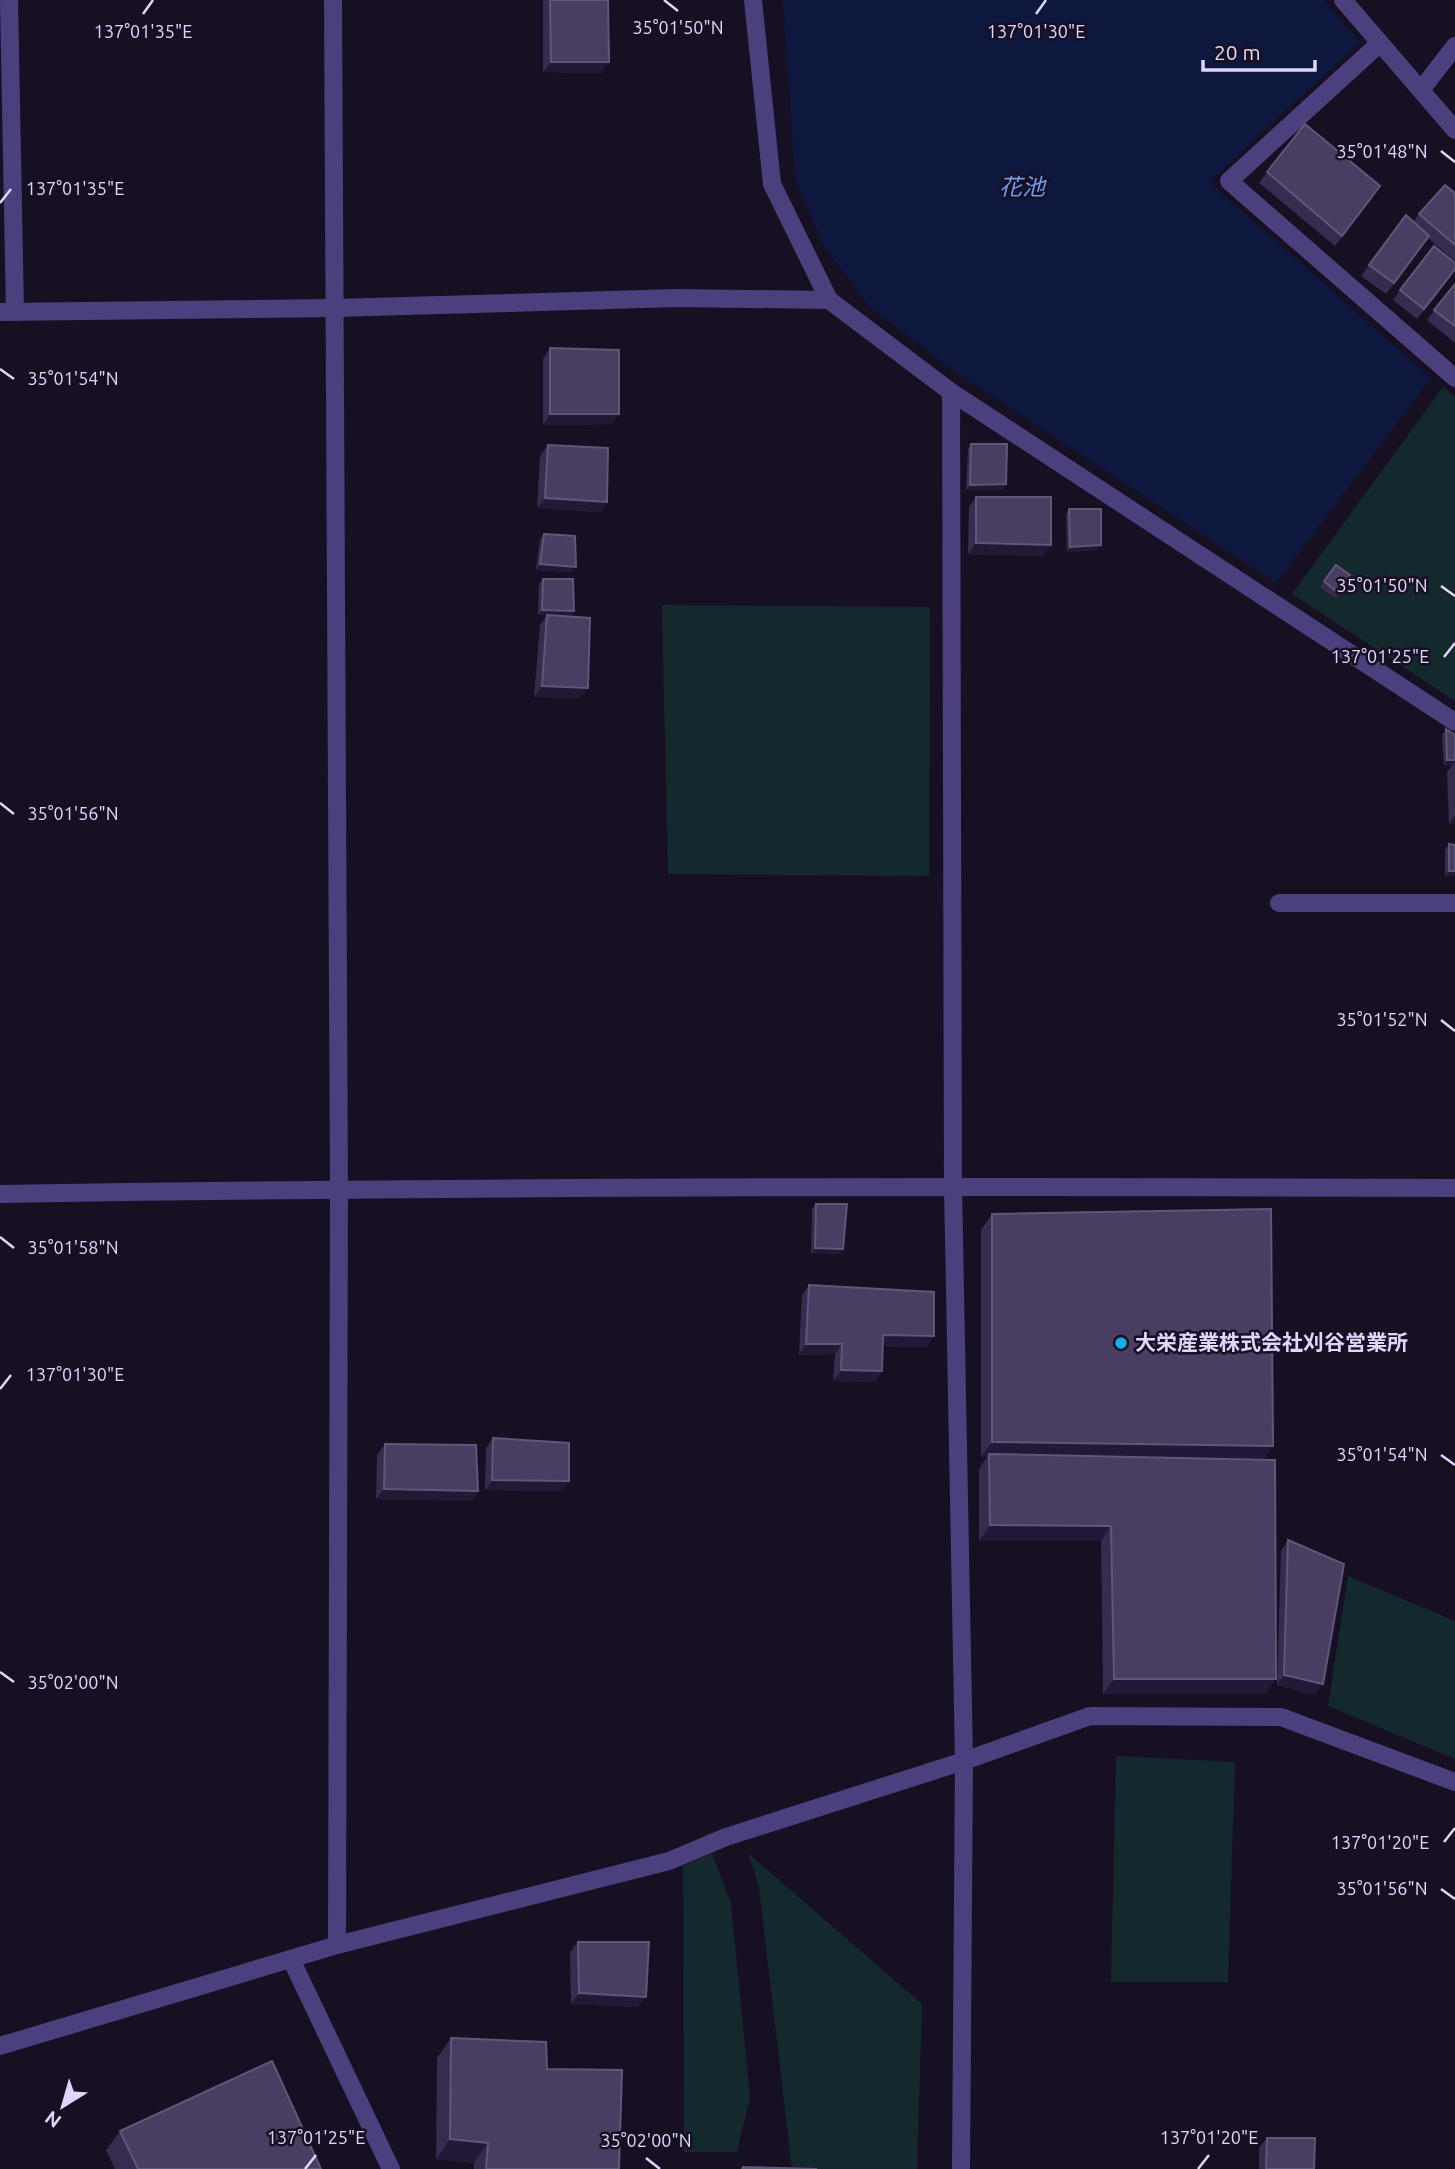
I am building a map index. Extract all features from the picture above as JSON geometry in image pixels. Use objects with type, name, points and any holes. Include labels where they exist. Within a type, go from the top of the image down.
[{"type":"street","points":[[9,0],[7,312],[335,309],[677,298],[829,300]]},
{"type":"street","points":[[333,0],[339,1189],[337,1945]]},
{"type":"street","points":[[753,0],[772,184],[829,300],[951,393],[1455,722]]},
{"type":"street","points":[[1343,0],[1455,130]]},
{"type":"street","points":[[1380,43],[1229,181],[1455,378]]},
{"type":"street","points":[[1421,90],[1455,46]]},
{"type":"street","points":[[951,393],[953,1186],[964,1761],[961,2169]]},
{"type":"street","points":[[1279,903],[1455,903]]},
{"type":"street","points":[[0,1194],[339,1189],[953,1186],[1455,1188]]},
{"type":"street","points":[[0,2046],[337,1945],[669,1861],[726,1837],[964,1761],[1090,1716],[1281,1717],[1455,1782]]},
{"type":"street","points":[[291,1959],[391,2169]]},
{"type":"green space","points":[[1443,387],[1455,397],[1455,701],[1292,594]]},
{"type":"green space","points":[[662,605],[930,607],[929,876],[668,874]]},
{"type":"green space","points":[[1348,1576],[1455,1621],[1455,1759],[1328,1706]]},
{"type":"green space","points":[[1116,1756],[1235,1762],[1228,1982],[1111,1982]]},
{"type":"green space","points":[[712,1853],[731,1904],[750,2097],[737,2152],[684,2152],[683,1866]]},
{"type":"green space","points":[[748,1853],[922,2004],[917,2169],[792,2169],[759,1888]]},
{"type":"water","name":"花池","points":[[783,0],[1324,0],[1360,42],[1209,182],[1431,378],[1276,583],[954,371],[870,307],[823,245],[795,177]]},
{"type":"building","points":[[550,0],[608,0],[609,62],[551,62]]},
{"type":"building","points":[[1305,124],[1380,186],[1342,236],[1267,172]]},
{"type":"building","points":[[1445,185],[1455,193],[1455,245],[1419,214]]},
{"type":"building","points":[[1406,215],[1429,236],[1394,283],[1369,265]]},
{"type":"building","points":[[1434,246],[1455,263],[1455,269],[1424,309],[1400,290]]},
{"type":"building","points":[[1455,284],[1455,326],[1434,310]]},
{"type":"building","points":[[550,348],[619,350],[619,414],[550,414]]},
{"type":"building","points":[[971,444],[1007,444],[1006,484],[970,485]]},
{"type":"building","points":[[548,445],[608,448],[607,502],[545,498]]},
{"type":"building","points":[[976,497],[1051,497],[1051,545],[976,543]]},
{"type":"building","points":[[1069,509],[1101,509],[1101,545],[1070,547]]},
{"type":"building","points":[[544,534],[575,536],[576,567],[540,564]]},
{"type":"building","points":[[1336,565],[1350,575],[1338,593],[1324,581]]},
{"type":"building","points":[[543,579],[573,579],[574,611],[542,610]]},
{"type":"building","points":[[547,615],[590,618],[588,688],[542,686]]},
{"type":"building","points":[[1446,729],[1455,735],[1455,760],[1447,760]]},
{"type":"building","points":[[1449,844],[1455,845],[1455,871],[1449,871]]},
{"type":"building","points":[[816,1204],[847,1204],[843,1249],[815,1248]]},
{"type":"building","name":"大栄産業株式会社刈谷営業所","points":[[1271,1209],[1273,1446],[992,1442],[992,1214]]},
{"type":"building","points":[[809,1285],[934,1292],[934,1336],[883,1335],[882,1371],[841,1370],[842,1344],[806,1344]]},
{"type":"building","points":[[493,1438],[569,1443],[569,1481],[492,1480]]},
{"type":"building","points":[[385,1444],[476,1445],[478,1491],[384,1489]]},
{"type":"building","points":[[989,1454],[1275,1460],[1276,1679],[1114,1679],[1111,1526],[990,1525]]},
{"type":"building","points":[[1288,1540],[1344,1564],[1323,1684],[1284,1675]]},
{"type":"building","points":[[578,1942],[649,1942],[646,1997],[579,1993]]},
{"type":"building","points":[[451,2038],[546,2042],[547,2069],[622,2070],[619,2169],[486,2169],[488,2143],[450,2139]]},
{"type":"building","points":[[272,2061],[321,2169],[138,2169],[120,2131]]},
{"type":"building","points":[[1267,2138],[1315,2138],[1314,2169],[1266,2169]]},
{"type":"building","points":[[743,2167],[817,2169],[742,2169]]},
{"type":"place","name":"大栄産業株式会社刈谷営業所","points":[[1121,1343]]}]
